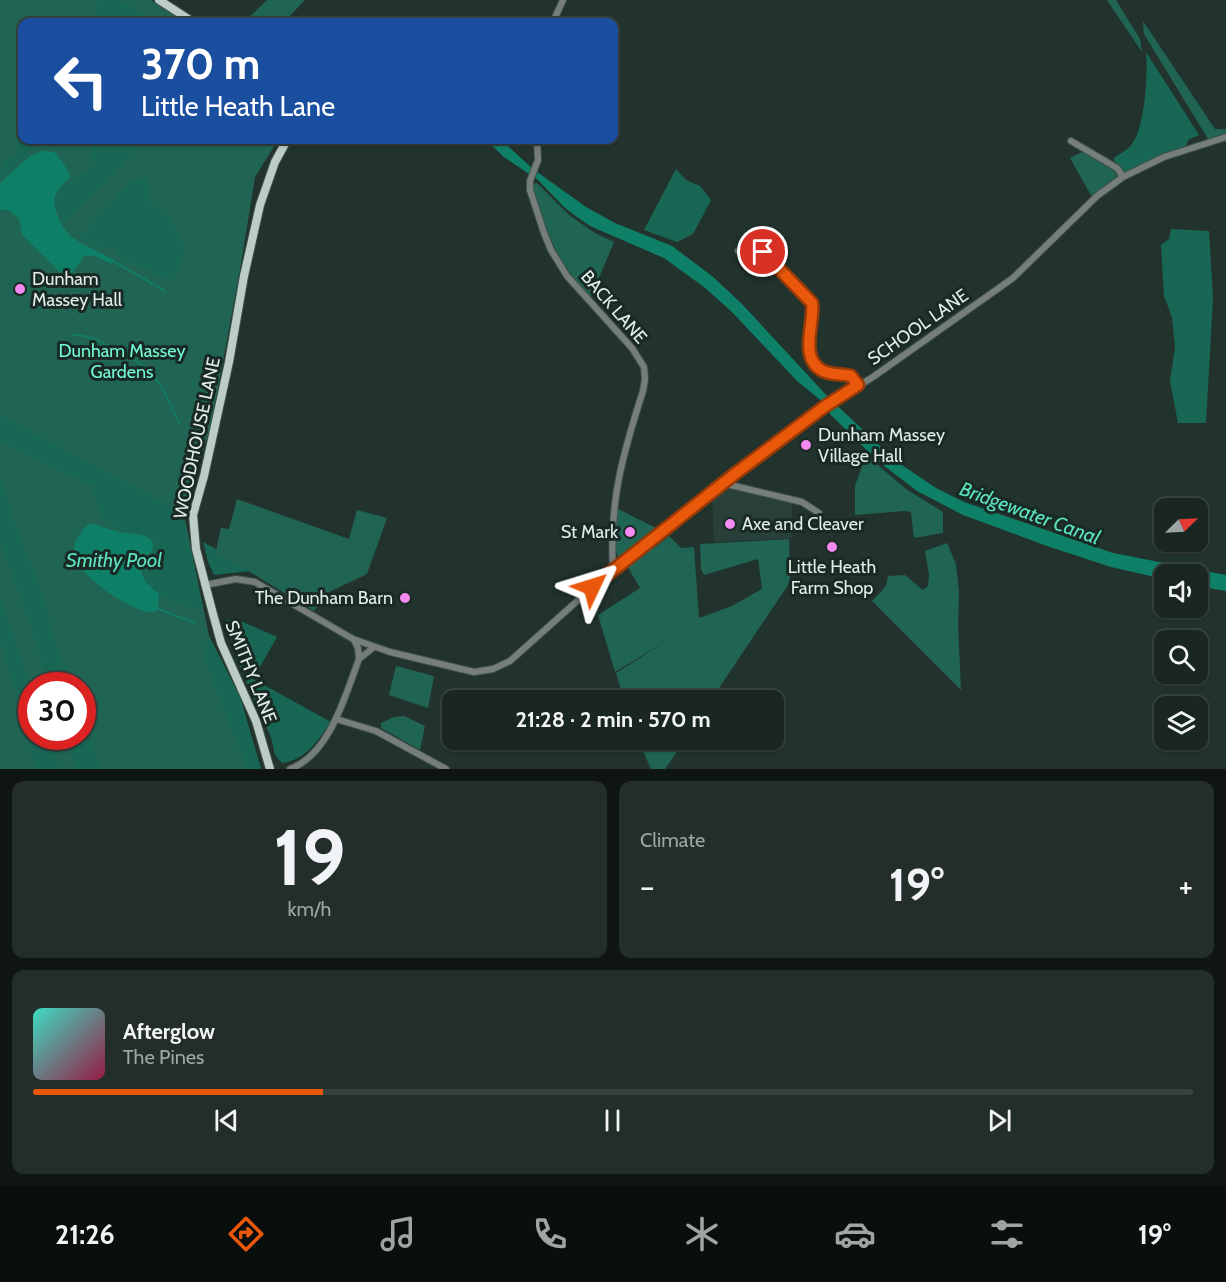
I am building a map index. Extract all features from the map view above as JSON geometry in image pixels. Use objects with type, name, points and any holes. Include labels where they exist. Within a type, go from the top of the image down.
[{"type":"main road","points":[[159,0],[187,18]]},
{"type":"main road","name":"WOODHOUSE LANE","points":[[205,585],[196,549],[193,515],[229,362],[244,276],[260,205],[275,162],[285,144]]},
{"type":"main road","name":"SMITHY LANE","points":[[205,585],[221,642],[256,721],[270,769]]},
{"type":"street","points":[[555,18],[563,0]]},
{"type":"street","name":"SCHOOL LANE","points":[[353,639],[374,647],[474,672],[493,669],[510,661],[613,569],[668,528],[722,483],[834,399],[892,364],[1013,278],[1097,196],[1123,177],[1164,157],[1226,137]]},
{"type":"street","points":[[1071,141],[1117,168],[1123,177]]},
{"type":"street","name":"BACK LANE","points":[[537,144],[537,164],[531,178],[530,190],[551,250],[561,267],[632,348],[644,367],[643,390],[622,457],[616,487],[612,535],[613,569]]},
{"type":"street","points":[[738,251],[753,246],[757,248],[812,303],[808,345],[813,360],[823,371],[851,376],[858,385]]},
{"type":"street","points":[[722,483],[802,502],[819,513]]},
{"type":"street","points":[[205,585],[236,579],[255,582],[353,639],[358,648],[359,659],[336,719],[312,756],[290,769]]},
{"type":"street","points":[[359,659],[374,647]]},
{"type":"street","points":[[336,719],[375,731],[446,769]]},
{"type":"shaded area","points":[[98,0],[121,0],[149,18],[96,18]]},
{"type":"shaded area","points":[[1146,52],[1199,135],[1188,140],[1186,146],[1160,155],[1124,173],[1114,158],[1130,146],[1140,125],[1146,86]]},
{"type":"shaded area","points":[[19,144],[34,144],[25,156],[0,179],[0,167],[6,160],[16,155]]},
{"type":"shaded area","points":[[94,144],[140,144],[63,226],[54,197],[61,187],[96,165],[88,162]]},
{"type":"shaded area","points":[[676,169],[686,180],[700,186],[711,200],[693,234],[677,242],[644,230]]},
{"type":"shaded area","points":[[134,178],[147,179],[150,188],[149,202],[172,222],[183,241],[184,252],[181,263],[175,277],[168,280],[134,263],[125,264],[112,248],[88,245],[78,239]]},
{"type":"shaded area","points":[[1171,229],[1209,231],[1213,298],[1206,423],[1178,423],[1170,381],[1175,347],[1172,317],[1164,296],[1161,245],[1169,239]]},
{"type":"shaded area","points":[[0,415],[184,513],[183,519],[203,608],[193,608],[173,602],[154,590],[147,583],[142,564],[154,549],[152,540],[149,537],[126,533],[106,521],[98,509],[93,486],[0,442]]},
{"type":"shaded area","points":[[0,474],[16,527],[43,593],[52,632],[66,672],[45,672],[0,542]]},
{"type":"shaded area","points":[[724,485],[792,501],[792,538],[714,542],[712,495]]},
{"type":"shaded area","points":[[203,542],[216,549],[215,555],[250,571],[214,575]]},
{"type":"shaded area","points":[[0,593],[26,672],[18,672],[18,701],[0,641]]},
{"type":"shaded area","points":[[226,620],[243,622],[277,637],[253,679],[331,722],[311,748],[298,758],[282,763],[275,755],[271,737],[237,661]]},
{"type":"shaded area","points":[[209,636],[240,697],[261,769],[247,769],[214,686],[206,660],[206,644]]},
{"type":"shaded area","points":[[31,750],[52,750],[59,769],[37,769]]},
{"type":"shaded area","points":[[70,750],[94,750],[101,769],[76,769]]},
{"type":"green space","name":"Dunham Massey Gardens","points":[[0,0],[151,0],[178,18],[18,18],[18,144],[276,144],[255,177],[211,426],[195,476],[185,519],[209,636],[240,697],[261,769],[0,769]]},
{"type":"green space","points":[[267,0],[305,0],[288,18],[248,18]]},
{"type":"green space","points":[[1107,0],[1116,0],[1140,39],[1142,52]]},
{"type":"green space","points":[[1143,21],[1215,129],[1226,129],[1226,135],[1208,139],[1144,34]]},
{"type":"green space","points":[[1082,152],[1113,169],[1117,176],[1092,197],[1070,158]]},
{"type":"green space","points":[[537,183],[569,215],[595,233],[614,242],[591,297],[579,285],[555,248],[533,191],[533,184]]},
{"type":"green space","points":[[866,455],[906,489],[943,512],[943,533],[914,538],[911,512],[855,515],[855,486]]},
{"type":"green space","points":[[237,499],[349,539],[357,510],[387,518],[367,574],[327,593],[314,611],[240,566],[215,555],[221,528],[229,529]]},
{"type":"green space","points":[[618,509],[660,530],[620,559],[614,541]]},
{"type":"green space","points":[[669,536],[681,548],[694,547],[699,618],[732,606],[762,589],[758,559],[704,575],[701,569],[700,544],[789,539],[790,579],[788,585],[718,690],[621,690],[616,673],[671,638],[615,672],[598,615],[640,588],[626,564]]},
{"type":"green space","points":[[947,543],[956,564],[959,593],[961,690],[872,601],[886,586],[888,576],[905,575],[923,590],[928,586],[929,575],[925,551]]},
{"type":"green space","points":[[396,666],[434,676],[428,708],[389,695]]},
{"type":"green space","points":[[404,716],[425,726],[420,750],[381,728],[381,723],[394,717]]},
{"type":"green space","points":[[642,750],[678,750],[665,769],[651,769]]},
{"type":"water","points":[[490,144],[505,144],[533,169],[586,207],[615,223],[672,246],[712,276],[741,303],[829,398],[896,461],[936,488],[964,502],[1113,553],[1170,564],[1154,564],[1154,577],[1111,567],[963,515],[917,491],[879,462],[831,415],[823,402],[797,381],[732,312],[704,287],[664,258],[590,226],[564,207],[538,180],[504,157]]},
{"type":"water","points":[[42,151],[54,152],[71,176],[58,190],[55,199],[56,210],[62,225],[81,243],[113,260],[112,264],[95,256],[84,256],[66,278],[22,235],[20,221],[15,215],[8,210],[0,210],[0,183],[30,156]]},
{"type":"water","name":"Smithy Pool","points":[[89,524],[141,535],[152,541],[152,550],[142,570],[146,582],[159,594],[158,609],[155,612],[135,608],[122,601],[98,584],[80,566],[75,558],[75,544],[79,535]]},
{"type":"water","points":[[1208,571],[1226,575],[1226,591],[1208,588]]},
{"type":"waterway","points":[[113,261],[165,291]]},
{"type":"waterway","points":[[73,335],[100,342],[146,368],[160,384],[179,423]]},
{"type":"waterway","points":[[158,609],[195,623]]},
{"type":"place","name":"Dunham Massey Hall","points":[[20,289]]},
{"type":"place","name":"Dunham Massey Village Hall","points":[[806,445]]},
{"type":"place","name":"Axe and Cleaver","points":[[730,524]]},
{"type":"place","name":"St Mark","points":[[630,532]]},
{"type":"place","name":"Little Heath Farm Shop","points":[[832,547]]},
{"type":"place","name":"The Dunham Barn","points":[[405,598]]},
{"type":"route","points":[[592,587],[722,483],[839,396],[858,385],[851,376],[823,371],[818,367],[808,345],[812,303],[763,252]]},
{"type":"water label","name":"Bridgewater Canal","points":[[1030,513]]}]
